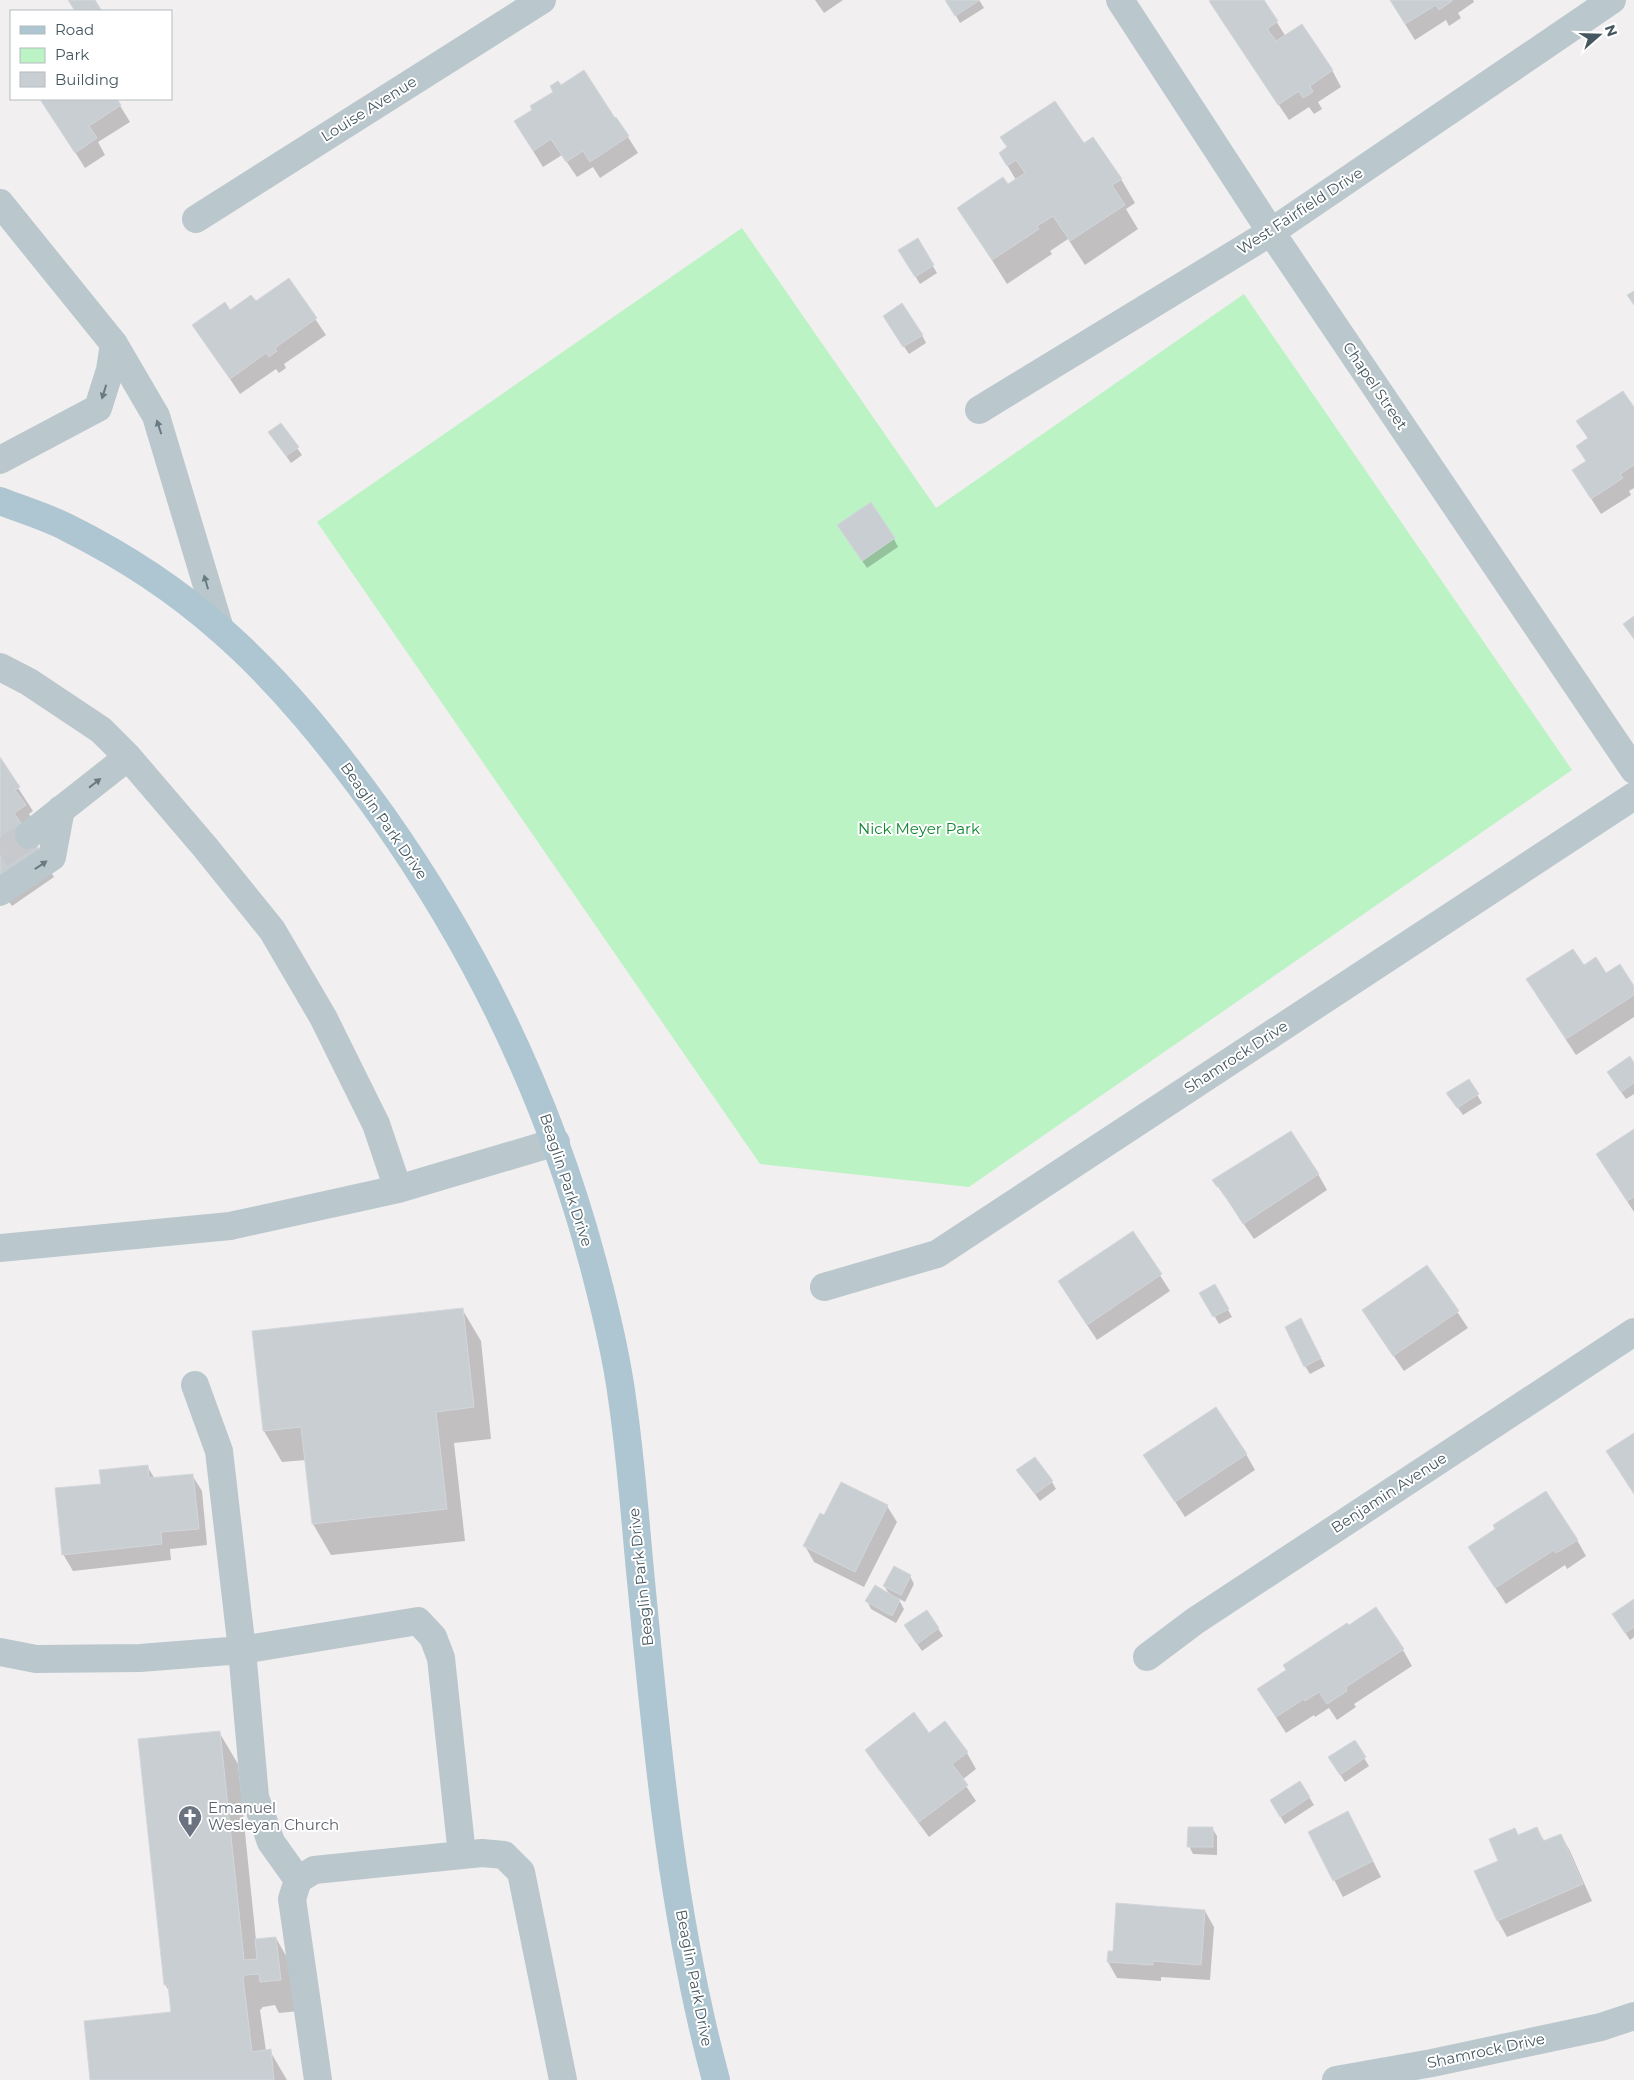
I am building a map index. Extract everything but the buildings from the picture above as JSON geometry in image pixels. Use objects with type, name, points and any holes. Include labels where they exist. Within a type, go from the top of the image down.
[{"type":"main road","name":"Beaglin Park Drive","points":[[0,501],[65,526],[123,558],[173,592],[220,629],[274,681],[326,740],[416,864],[454,925],[493,997],[522,1059],[556,1142],[584,1228],[607,1317],[622,1398],[652,1700],[667,1823],[685,1937],[716,2080]]},
{"type":"street","name":"Louise Avenue","points":[[196,219],[542,0]]},
{"type":"street","name":"Chapel Street","points":[[1120,0],[1271,232],[1634,770]]},
{"type":"street","name":"West Fairfield Drive","points":[[979,410],[1271,232],[1612,0]]},
{"type":"street","points":[[0,203],[114,344],[156,416],[220,629]]},
{"type":"street","points":[[0,460],[98,408],[110,370],[114,344]]},
{"type":"street","points":[[0,667],[29,682],[101,730],[128,758],[205,847],[272,930],[323,1017],[371,1115],[398,1189]]},
{"type":"street","points":[[29,834],[128,758]]},
{"type":"street","name":"Shamrock Drive","points":[[824,1287],[937,1254],[1634,796]]},
{"type":"street","points":[[0,892],[52,857],[61,809]]},
{"type":"street","points":[[0,1248],[230,1226],[398,1189],[556,1142]]},
{"type":"street","name":"Benjamin Avenue","points":[[1146,1657],[1195,1621],[1634,1332]]},
{"type":"street","points":[[195,1385],[219,1451],[242,1650],[255,1797],[271,1842],[298,1880]]},
{"type":"street","points":[[0,1652],[36,1659],[140,1658],[242,1650],[418,1621],[433,1637],[441,1658],[462,1855]]},
{"type":"street","points":[[318,2080],[292,1899],[298,1880],[314,1870],[482,1852],[504,1855],[521,1872],[563,2080]]},
{"type":"street","name":"Shamrock Drive","points":[[1336,2080],[1432,2063],[1601,2027],[1634,2016]]},
{"type":"green space","name":"Nick Meyer Park","points":[[742,228],[936,508],[1244,294],[1572,770],[969,1187],[760,1164],[317,522]]},
{"type":"tunnel","points":[[0,854],[29,835]]},
{"type":"place","name":"Emanuel Wesleyan Church","points":[[190,1838]]}]
